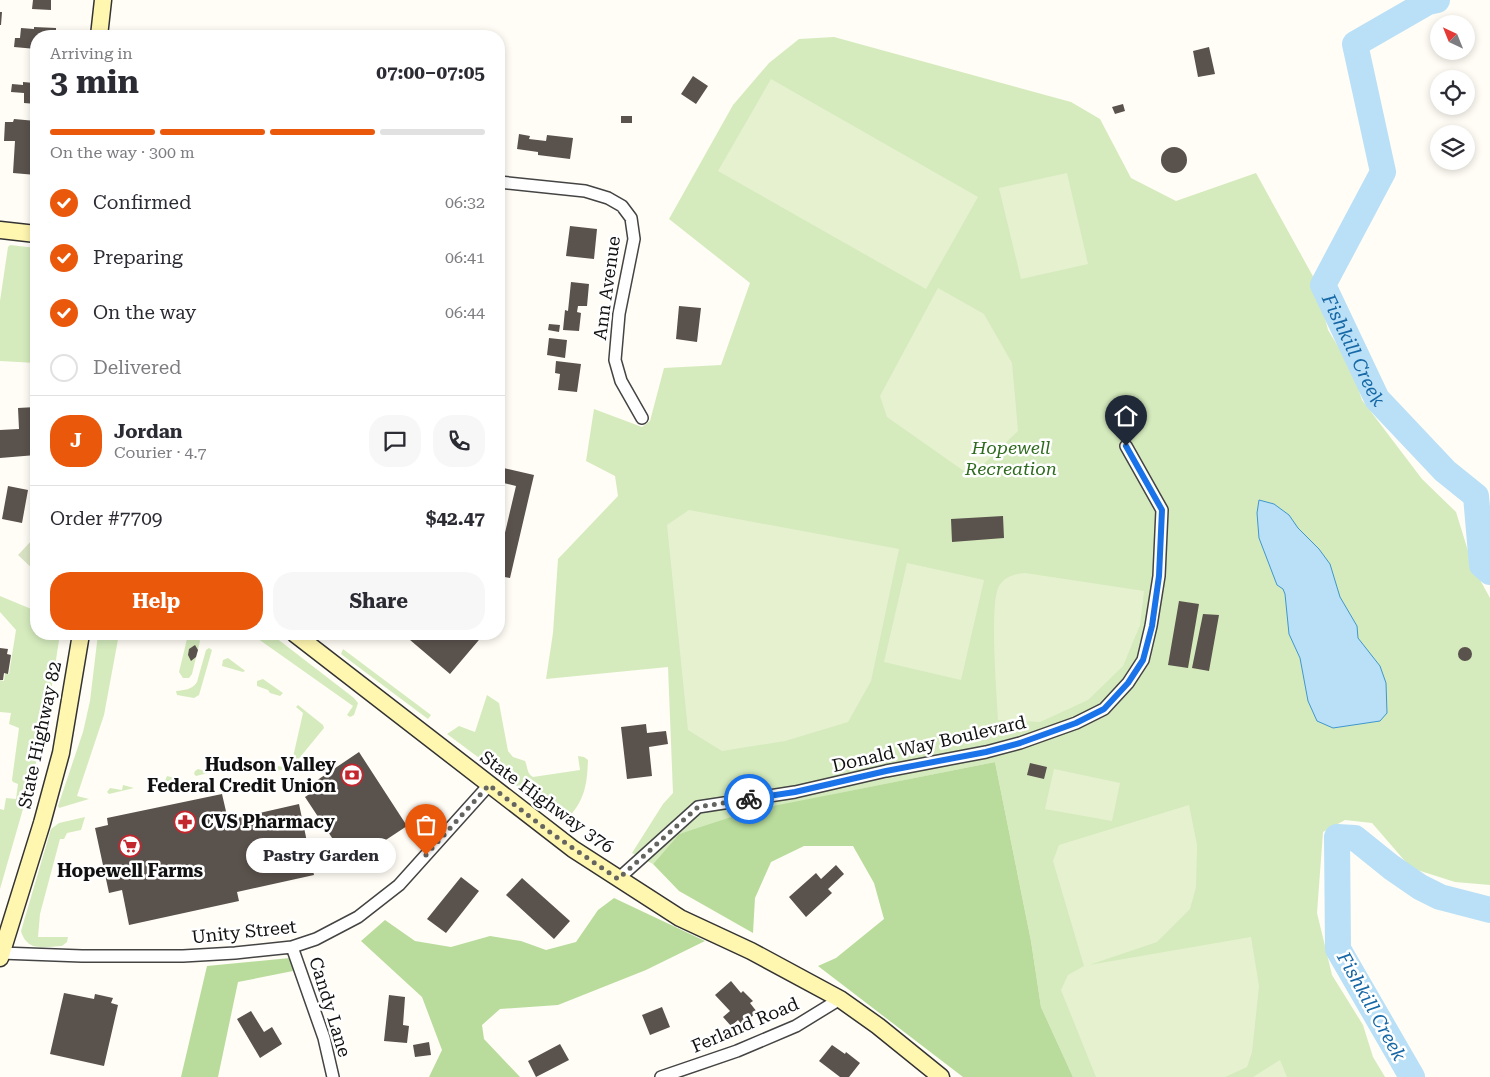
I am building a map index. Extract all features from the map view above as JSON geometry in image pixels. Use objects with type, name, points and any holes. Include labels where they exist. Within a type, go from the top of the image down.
[{"type":"main road","points":[[100,30],[103,0]]},
{"type":"main road","points":[[0,230],[30,233]]},
{"type":"main road","name":"State Highway 82","points":[[1,955],[42,823],[61,753],[80,640]]},
{"type":"main road","name":"State Highway 376","points":[[302,640],[551,833],[618,879],[680,918],[751,951],[840,999],[878,1026],[941,1077]]},
{"type":"street","name":"Ann Avenue","points":[[505,183],[584,191],[608,198],[622,206],[631,218],[634,239],[619,314],[615,360],[621,382],[642,418]]},
{"type":"street","name":"Donald Way Boulevard","points":[[618,879],[698,807],[795,792],[886,771],[986,752],[1020,743],[1076,723],[1104,709],[1128,683],[1143,660],[1152,626],[1159,576],[1162,510],[1126,446]]},
{"type":"street","name":"Unity Street","points":[[1,955],[183,956],[292,947],[316,939],[358,916],[399,885],[489,785]]},
{"type":"street","name":"Candy Lane","points":[[292,947],[324,1038],[333,1077]]},
{"type":"street","name":"Ferland Road","points":[[661,1077],[737,1052],[796,1026],[840,999]]},
{"type":"green space","name":"Hopewell Recreation","points":[[834,37],[1071,102],[1100,119],[1131,178],[1176,201],[1256,173],[1315,280],[1328,330],[1352,369],[1362,400],[1422,479],[1456,512],[1473,567],[1490,598],[1490,885],[1455,882],[1411,868],[1372,823],[1345,820],[1323,832],[1317,913],[1332,975],[1363,1025],[1373,1057],[1385,1077],[1073,1077],[1041,1007],[1031,941],[995,762],[830,795],[679,834],[653,864],[632,853],[663,804],[673,793],[668,667],[546,679],[553,633],[558,559],[618,496],[615,476],[586,461],[594,409],[642,427],[650,421],[664,368],[721,365],[750,283],[669,219],[733,105],[769,63],[799,39]]},
{"type":"green space","points":[[771,79],[978,197],[926,289],[718,171]]},
{"type":"green space","points":[[1067,173],[1088,264],[1021,279],[999,188]]},
{"type":"green space","points":[[10,245],[30,247],[30,363],[0,361],[0,301],[8,247]]},
{"type":"green space","points":[[938,288],[984,314],[1012,363],[1018,431],[971,476],[887,417],[880,396]]},
{"type":"green space","points":[[689,510],[899,549],[871,681],[848,722],[785,741],[722,751],[688,730],[667,525]]},
{"type":"green space","points":[[30,542],[30,566],[18,555]]},
{"type":"green space","points":[[907,563],[984,580],[961,680],[884,662]]},
{"type":"green space","points":[[1025,573],[1144,591],[1140,625],[1123,666],[1088,700],[1040,722],[998,720],[994,630],[996,596],[999,586],[1004,580],[1014,575]]},
{"type":"green space","points":[[0,596],[30,608],[30,640],[59,640],[48,711],[35,767],[0,889],[0,809],[4,810],[6,798],[16,799],[18,784],[12,780],[19,728],[9,724],[11,713],[0,712],[0,680],[4,681],[5,673],[9,674],[16,630],[0,612]]},
{"type":"green space","points":[[97,640],[118,640],[104,715],[77,796],[89,799],[59,808],[58,806],[83,732],[90,701]]},
{"type":"green space","points":[[187,640],[200,640],[192,674],[189,678],[183,678],[179,672]]},
{"type":"green space","points":[[260,640],[279,640],[354,698],[358,703],[354,715],[350,717],[347,715],[353,706]]},
{"type":"green space","points":[[209,648],[212,650],[199,695],[194,698],[177,695],[176,691],[185,690],[195,685],[206,650]]},
{"type":"green space","points":[[343,649],[431,715],[428,719],[341,654]]},
{"type":"green space","points":[[228,658],[245,671],[222,666],[223,660]]},
{"type":"green space","points":[[263,679],[283,693],[280,696],[257,686],[257,681]]},
{"type":"green space","points":[[487,695],[499,703],[508,751],[513,757],[525,761],[531,776],[580,770],[578,756],[588,760],[584,792],[578,805],[567,819],[560,818],[447,734],[459,726],[475,732]]},
{"type":"green space","points":[[298,705],[323,725],[324,728],[292,767],[277,771],[278,766],[288,768],[291,766],[303,713],[296,707]]},
{"type":"green space","points":[[995,762],[1031,941],[1041,1007],[1073,1077],[963,1077],[818,966],[836,958],[884,919],[874,883],[853,846],[804,846],[771,862],[755,898],[753,933],[679,891],[653,864],[679,834],[753,810]]},
{"type":"green space","points":[[210,767],[220,770],[196,776],[194,774],[198,769],[208,772]]},
{"type":"green space","points":[[1054,769],[1120,783],[1112,821],[1045,809]]},
{"type":"green space","points":[[167,776],[178,779],[153,785],[151,783],[153,779],[165,781]]},
{"type":"green space","points":[[123,785],[134,788],[109,794],[107,792],[110,788],[122,790]]},
{"type":"green space","points":[[1189,805],[1197,845],[1196,887],[1190,909],[1157,942],[1089,965],[1251,937],[1259,986],[1252,1052],[1247,1067],[1225,1077],[1096,1077],[1061,990],[1068,975],[1084,966],[1053,861],[1059,845]]},
{"type":"green space","points":[[85,817],[81,830],[67,833],[64,839],[60,839],[40,914],[38,937],[68,937],[67,942],[62,946],[37,947],[27,942],[21,931],[51,829],[59,823]]},
{"type":"green space","points":[[614,898],[705,941],[646,970],[558,1005],[500,1009],[482,1025],[484,1039],[520,1077],[429,1077],[442,1050],[422,997],[361,941],[385,920],[415,941],[451,947],[490,936],[521,941],[546,950],[576,942],[598,910]]},
{"type":"green space","points":[[290,958],[293,971],[238,982],[218,1077],[181,1077],[207,966]]},
{"type":"green space","points":[[1280,1060],[1287,1077],[1253,1077]]},
{"type":"water","points":[[1259,500],[1274,504],[1289,515],[1330,564],[1340,597],[1357,626],[1358,638],[1380,666],[1386,683],[1387,713],[1380,721],[1333,728],[1317,721],[1308,701],[1300,658],[1289,634],[1285,594],[1283,589],[1277,585],[1259,538],[1257,513]]},
{"type":"building","points":[[33,0],[51,0],[51,10],[32,9]]},
{"type":"building","points":[[0,12],[2,12],[1,25],[0,25]]},
{"type":"building","points":[[34,27],[56,28],[56,30],[30,30],[30,48],[14,47],[15,38],[20,38],[21,28],[34,29]]},
{"type":"building","points":[[1209,47],[1215,74],[1198,77],[1193,51]]},
{"type":"building","points":[[693,76],[708,86],[696,104],[681,94]]},
{"type":"building","points":[[23,82],[30,83],[30,104],[24,103],[24,93],[11,92],[12,84],[23,85]]},
{"type":"building","points":[[1123,104],[1125,111],[1115,114],[1112,107]]},
{"type":"building","points":[[621,116],[632,116],[632,123],[621,123]]},
{"type":"building","points":[[14,119],[30,120],[30,174],[13,173],[15,141],[4,141],[5,122],[13,122]]},
{"type":"building","points":[[519,134],[530,136],[529,139],[546,141],[547,135],[573,138],[570,159],[538,155],[538,152],[517,149]]},
{"type":"building","points":[[1174,147],[1183,151],[1187,160],[1183,169],[1174,173],[1165,169],[1161,160],[1165,151]]},
{"type":"building","points":[[570,226],[597,229],[594,259],[566,256]]},
{"type":"building","points":[[571,282],[589,284],[587,306],[578,306],[577,312],[581,313],[579,331],[563,330],[565,310],[568,311]]},
{"type":"building","points":[[679,306],[701,308],[697,342],[676,339]]},
{"type":"building","points":[[549,324],[560,325],[559,332],[548,330]]},
{"type":"building","points":[[549,338],[567,340],[565,358],[547,355]]},
{"type":"building","points":[[556,361],[581,364],[577,392],[558,390],[560,374],[555,373]]},
{"type":"building","points":[[30,407],[30,456],[0,458],[0,430],[19,429],[18,408]]},
{"type":"building","points":[[505,468],[534,475],[510,578],[505,577],[505,533],[516,486],[505,483]]},
{"type":"building","points":[[8,486],[28,490],[22,523],[2,519]]},
{"type":"building","points":[[1003,516],[1004,538],[952,542],[951,519]]},
{"type":"building","points":[[1179,601],[1199,604],[1188,668],[1168,665]]},
{"type":"building","points":[[1203,614],[1219,615],[1209,671],[1192,668]]},
{"type":"building","points":[[410,640],[479,640],[450,674]]},
{"type":"building","points":[[195,645],[198,650],[196,657],[191,661],[188,655],[189,649]]},
{"type":"building","points":[[1462,647],[1468,647],[1472,654],[1468,661],[1462,661],[1458,657],[1458,651]]},
{"type":"building","points":[[0,648],[8,649],[7,654],[11,655],[8,674],[4,673],[3,680],[0,680]]},
{"type":"building","points":[[646,724],[647,733],[666,731],[668,744],[649,747],[652,776],[627,779],[621,727]]},
{"type":"building","points":[[359,752],[407,826],[366,853],[361,845],[344,856],[305,797],[317,789],[313,783]]},
{"type":"building","points":[[1030,763],[1047,767],[1044,779],[1027,775]]},
{"type":"building","points":[[222,794],[228,820],[299,804],[314,875],[237,892],[239,901],[129,925],[122,890],[109,893],[95,828],[108,825],[107,818]]},
{"type":"building","points":[[836,865],[844,874],[828,889],[832,893],[806,917],[789,897],[816,873],[821,879]]},
{"type":"building","points":[[461,877],[479,891],[446,933],[427,919]]},
{"type":"building","points":[[522,878],[570,921],[554,939],[506,895]]},
{"type":"building","points":[[731,981],[741,993],[743,991],[753,1001],[750,1003],[757,1012],[742,1025],[738,1020],[731,1026],[723,1017],[730,1011],[715,995]]},
{"type":"building","points":[[64,993],[94,999],[95,994],[113,998],[111,1003],[118,1005],[104,1066],[50,1054]]},
{"type":"building","points":[[389,995],[405,997],[403,1025],[409,1026],[407,1043],[384,1041]]},
{"type":"building","points":[[662,1007],[670,1027],[650,1035],[642,1015]]},
{"type":"building","points":[[251,1011],[264,1032],[272,1027],[282,1044],[260,1058],[237,1019]]},
{"type":"building","points":[[429,1042],[431,1055],[415,1057],[413,1045]]},
{"type":"building","points":[[560,1044],[569,1060],[536,1077],[528,1061]]},
{"type":"building","points":[[832,1045],[845,1054],[846,1052],[860,1063],[849,1077],[840,1077],[819,1061]]},
{"type":"waterway","name":"Fishkill Creek","points":[[1437,0],[1428,2],[1355,44],[1383,172],[1323,285],[1377,399],[1445,471],[1476,496],[1482,565],[1490,572]]},
{"type":"waterway","name":"Fishkill Creek","points":[[1412,1077],[1338,949],[1337,837],[1355,838],[1391,867],[1420,887],[1440,897],[1490,910]]},
{"type":"way so far","points":[[426,855],[489,785],[551,833],[618,879],[698,807],[749,799]]},
{"type":"place","name":"Hudson Valley Federal Credit Union","points":[[352,775]]},
{"type":"place","name":"CVS Pharmacy","points":[[185,822]]},
{"type":"place","name":"Hopewell Farms","points":[[130,846]]},
{"type":"place","name":"Pastry Garden","points":[[426,855]]},
{"type":"route","points":[[749,799],[795,792],[886,771],[986,752],[1020,743],[1076,723],[1104,709],[1128,683],[1143,660],[1152,626],[1159,576],[1162,510],[1126,446]]}]
